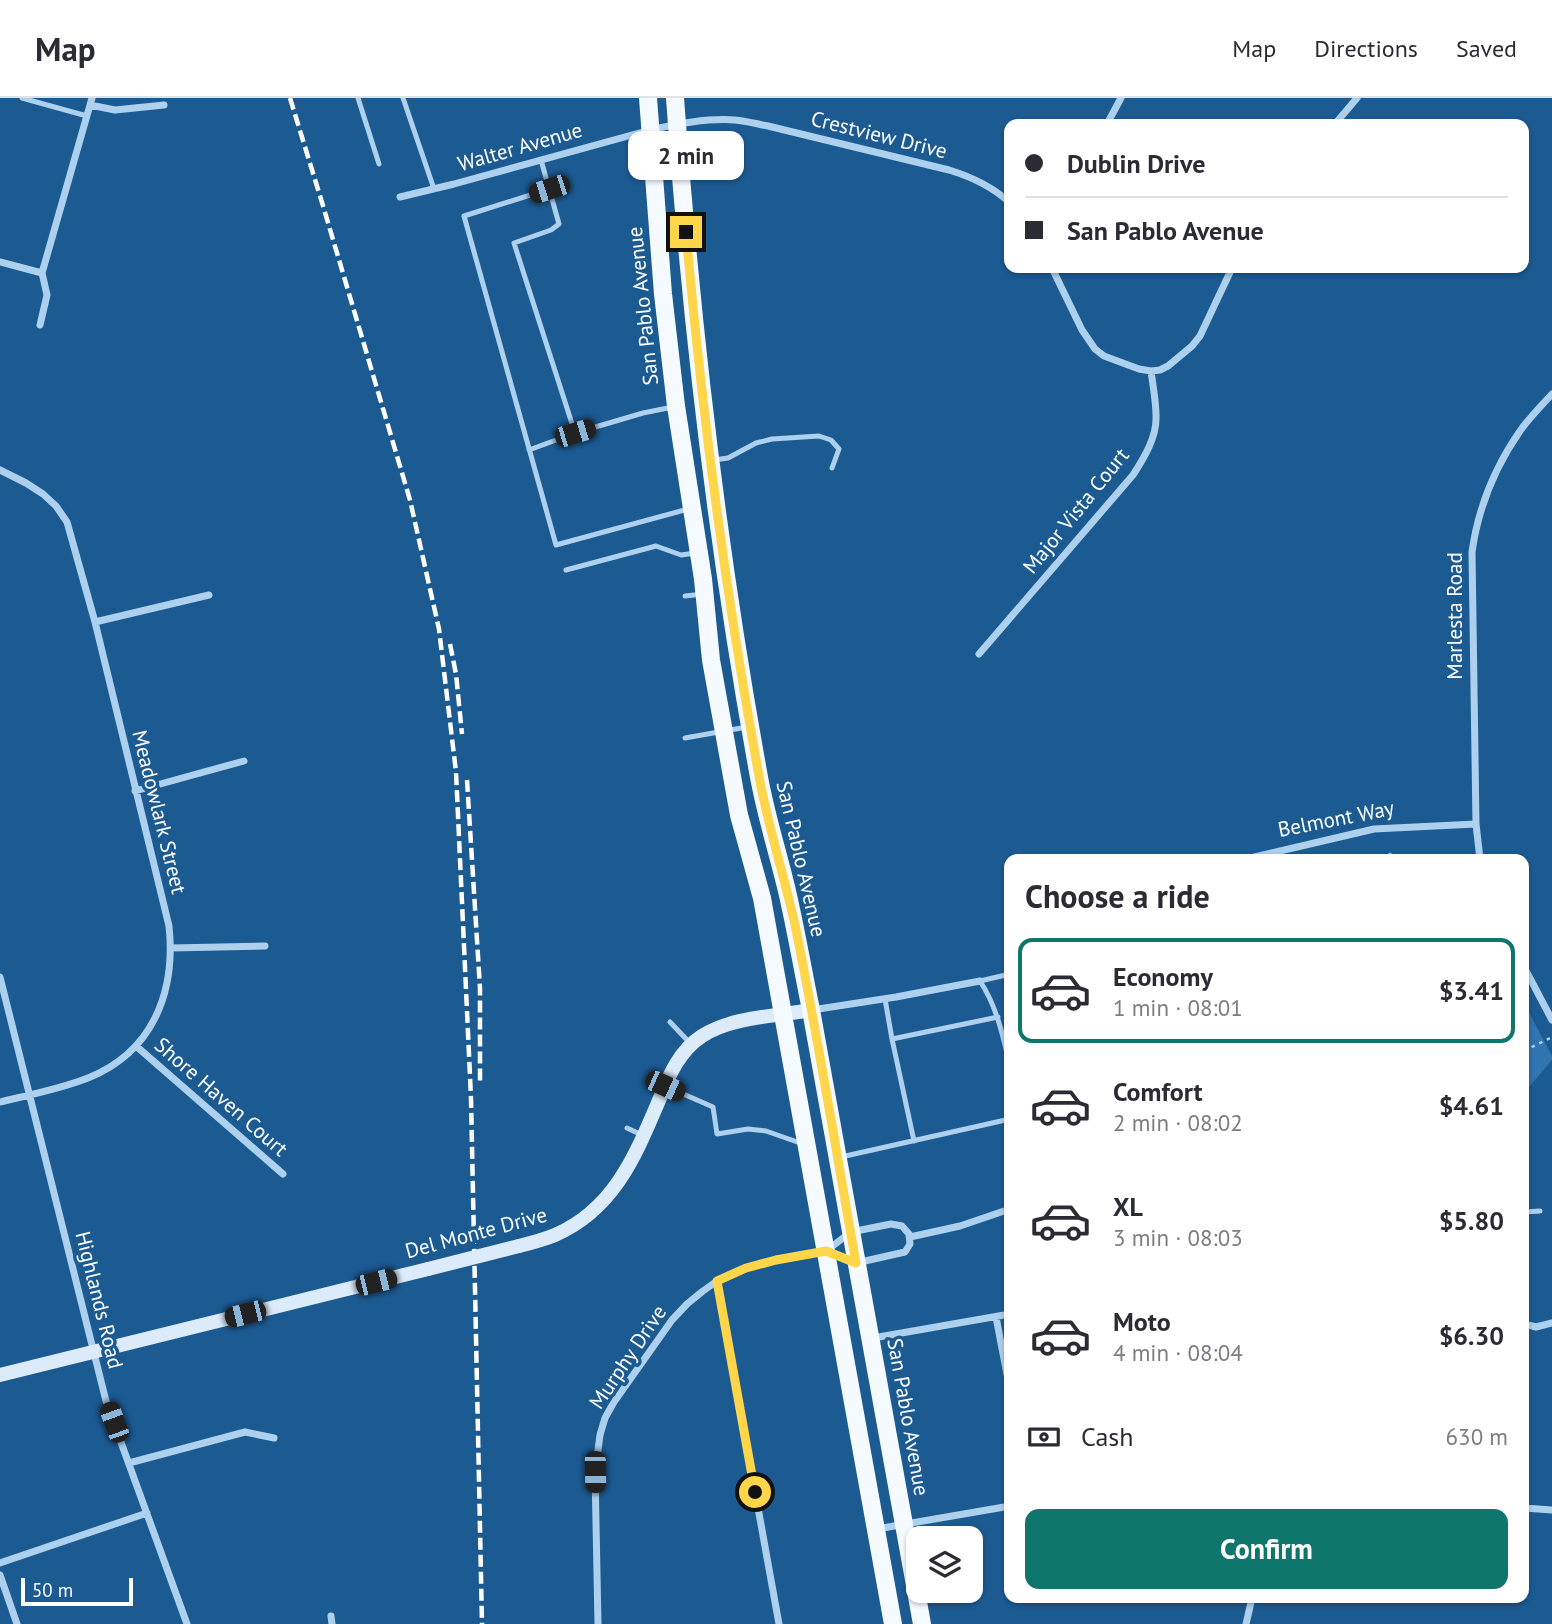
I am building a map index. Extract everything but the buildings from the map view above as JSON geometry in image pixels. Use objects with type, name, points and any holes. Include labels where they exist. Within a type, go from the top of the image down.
[{"type":"main road","name":"San Pablo Avenue","points":[[648,98],[663,294],[676,406],[705,594],[711,660],[739,815],[762,898],[893,1624]]},
{"type":"main road","name":"San Pablo Avenue","points":[[675,98],[692,304],[724,569],[763,796],[811,1010],[922,1624]]},
{"type":"street","points":[[1110,119],[1121,98]]},
{"type":"street","points":[[1339,119],[1357,98]]},
{"type":"street","points":[[40,324],[47,295],[42,274],[91,101],[115,110],[164,105]]},
{"type":"street","name":"Crestview Drive","points":[[650,130],[677,124],[736,120],[959,173],[989,186],[1004,198]]},
{"type":"street","name":"Walter Avenue","points":[[400,197],[650,130]]},
{"type":"street","points":[[0,262],[42,274]]},
{"type":"street","points":[[1054,273],[1082,330],[1095,349],[1104,356],[1151,371],[1167,366],[1192,346],[1200,336],[1230,273]]},
{"type":"street","name":"Major Vista Court","points":[[979,654],[1133,475],[1142,461],[1157,419],[1151,371]]},
{"type":"street","name":"Marlesta Road","points":[[1479,854],[1476,824],[1472,552],[1474,537],[1483,504],[1506,455],[1521,430],[1552,394]]},
{"type":"street","name":"Meadowlark Street","points":[[0,470],[34,487],[50,499],[66,522],[95,622],[169,926],[171,948],[164,998],[147,1032],[122,1059],[89,1078],[0,1102]]},
{"type":"street","points":[[95,622],[209,594]]},
{"type":"street","points":[[135,791],[244,761]]},
{"type":"street","name":"Belmont Way","points":[[1267,854],[1374,829],[1476,824]]},
{"type":"street","points":[[171,948],[265,946]]},
{"type":"street","points":[[1529,976],[1552,1020]]},
{"type":"street","name":"Highlands Road","points":[[0,978],[106,1401],[187,1624]]},
{"type":"street","points":[[782,1015],[980,981]]},
{"type":"street","name":"Del Monte Drive","points":[[0,1375],[519,1246],[562,1231],[595,1209],[617,1185],[632,1161],[677,1062],[692,1045],[702,1036],[721,1027],[782,1015]]},
{"type":"street","name":"Shore Haven Court","points":[[136,1046],[282,1174]]},
{"type":"street","points":[[910,1237],[960,1226],[1004,1211]]},
{"type":"street","points":[[895,1224],[905,1228],[910,1244],[905,1252],[856,1263],[826,1251],[850,1232],[895,1224]]},
{"type":"street","name":"Murphy Drive","points":[[598,1624],[596,1454],[602,1427],[614,1402],[672,1320],[694,1297],[717,1281],[753,1266],[826,1251]]},
{"type":"street","points":[[717,1281],[779,1624]]},
{"type":"street","points":[[870,1339],[1004,1315]]},
{"type":"street","points":[[996,1317],[1004,1359]]},
{"type":"street","points":[[1529,1325],[1536,1327],[1552,1323]]},
{"type":"street","points":[[129,1463],[245,1432],[274,1438]]},
{"type":"street","points":[[876,1529],[1004,1507]]},
{"type":"street","points":[[1529,1508],[1552,1510]]},
{"type":"street","points":[[0,1563],[147,1513]]},
{"type":"street","points":[[0,1574],[17,1624]]},
{"type":"street","points":[[1247,1624],[1251,1603]]},
{"type":"lane","points":[[22,98],[87,116]]},
{"type":"lane","points":[[358,98],[379,164]]},
{"type":"lane","points":[[403,98],[433,189]]},
{"type":"lane","points":[[541,160],[559,224],[551,230],[514,243],[575,433]]},
{"type":"lane","points":[[549,189],[464,216],[556,545],[692,508]]},
{"type":"lane","points":[[529,450],[575,433],[676,406]]},
{"type":"lane","points":[[711,461],[729,458],[766,440],[819,436],[831,440],[839,449],[832,468]]},
{"type":"lane","points":[[566,570],[656,546],[681,555],[699,552]]},
{"type":"lane","points":[[685,596],[705,594]]},
{"type":"lane","points":[[685,738],[750,726]]},
{"type":"lane","points":[[1004,975],[980,981],[998,1017],[1004,1042]]},
{"type":"lane","points":[[885,999],[914,1140]]},
{"type":"lane","points":[[892,1039],[998,1017]]},
{"type":"lane","points":[[670,1022],[692,1045]]},
{"type":"lane","points":[[665,1086],[713,1107],[717,1134],[748,1129],[766,1131],[806,1145]]},
{"type":"lane","points":[[838,1158],[1004,1120]]},
{"type":"lane","points":[[627,1128],[643,1136]]},
{"type":"lane","points":[[1529,1212],[1540,1211]]},
{"type":"path","points":[[1529,1048],[1552,1037]]},
{"type":"shaded area","points":[[1529,1012],[1552,1056],[1552,1060],[1529,1087]]},
{"type":"railway","points":[[290,98],[410,500],[439,629],[456,772],[471,1098],[482,1624]]},
{"type":"railway","points":[[450,644],[462,734]]},
{"type":"railway","points":[[467,780],[480,988],[480,1084]]},
{"type":"route","points":[[686,232],[717,514],[739,665],[763,796],[794,925],[856,1263],[826,1251],[746,1268],[717,1281],[755,1492]]}]
